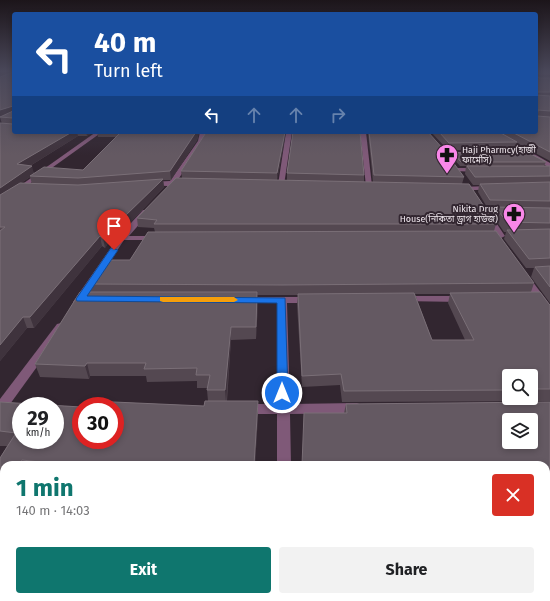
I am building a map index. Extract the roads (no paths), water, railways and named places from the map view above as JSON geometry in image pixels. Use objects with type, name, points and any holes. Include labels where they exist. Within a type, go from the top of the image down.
[{"type":"street","points":[[0,203],[96,134]]},
{"type":"street","points":[[163,194],[174,183],[201,141],[203,134]]},
{"type":"street","points":[[281,185],[289,134]]},
{"type":"street","points":[[363,134],[365,186],[377,186]]},
{"type":"street","points":[[495,134],[550,166]]},
{"type":"street","points":[[475,154],[443,150],[465,183],[496,188]]},
{"type":"street","points":[[513,153],[529,153]]},
{"type":"street","points":[[454,189],[484,170]]},
{"type":"street","points":[[543,170],[550,170]]},
{"type":"street","points":[[142,185],[189,183]]},
{"type":"street","points":[[19,188],[34,189]]},
{"type":"street","points":[[0,408],[69,315],[122,238],[153,205]]},
{"type":"street","points":[[489,212],[498,236],[509,255]]},
{"type":"street","points":[[122,238],[170,238]]},
{"type":"street","points":[[536,272],[520,270],[546,305]]},
{"type":"street","points":[[391,299],[469,298]]},
{"type":"street","points":[[524,298],[546,305]]},
{"type":"street","points":[[80,299],[96,299]]},
{"type":"street","points":[[235,300],[321,300]]},
{"type":"street","points":[[282,300],[282,408],[284,461]]},
{"type":"street","points":[[235,409],[369,408]]},
{"type":"street","points":[[0,411],[12,411]]},
{"type":"place","name":"Haji Pharmcy(হাজী ফার্মেসি)","points":[[447,174]]},
{"type":"place","name":"Nikita Drug House(নিকিতা ড্রাগ হাউজ)","points":[[514,234]]}]
